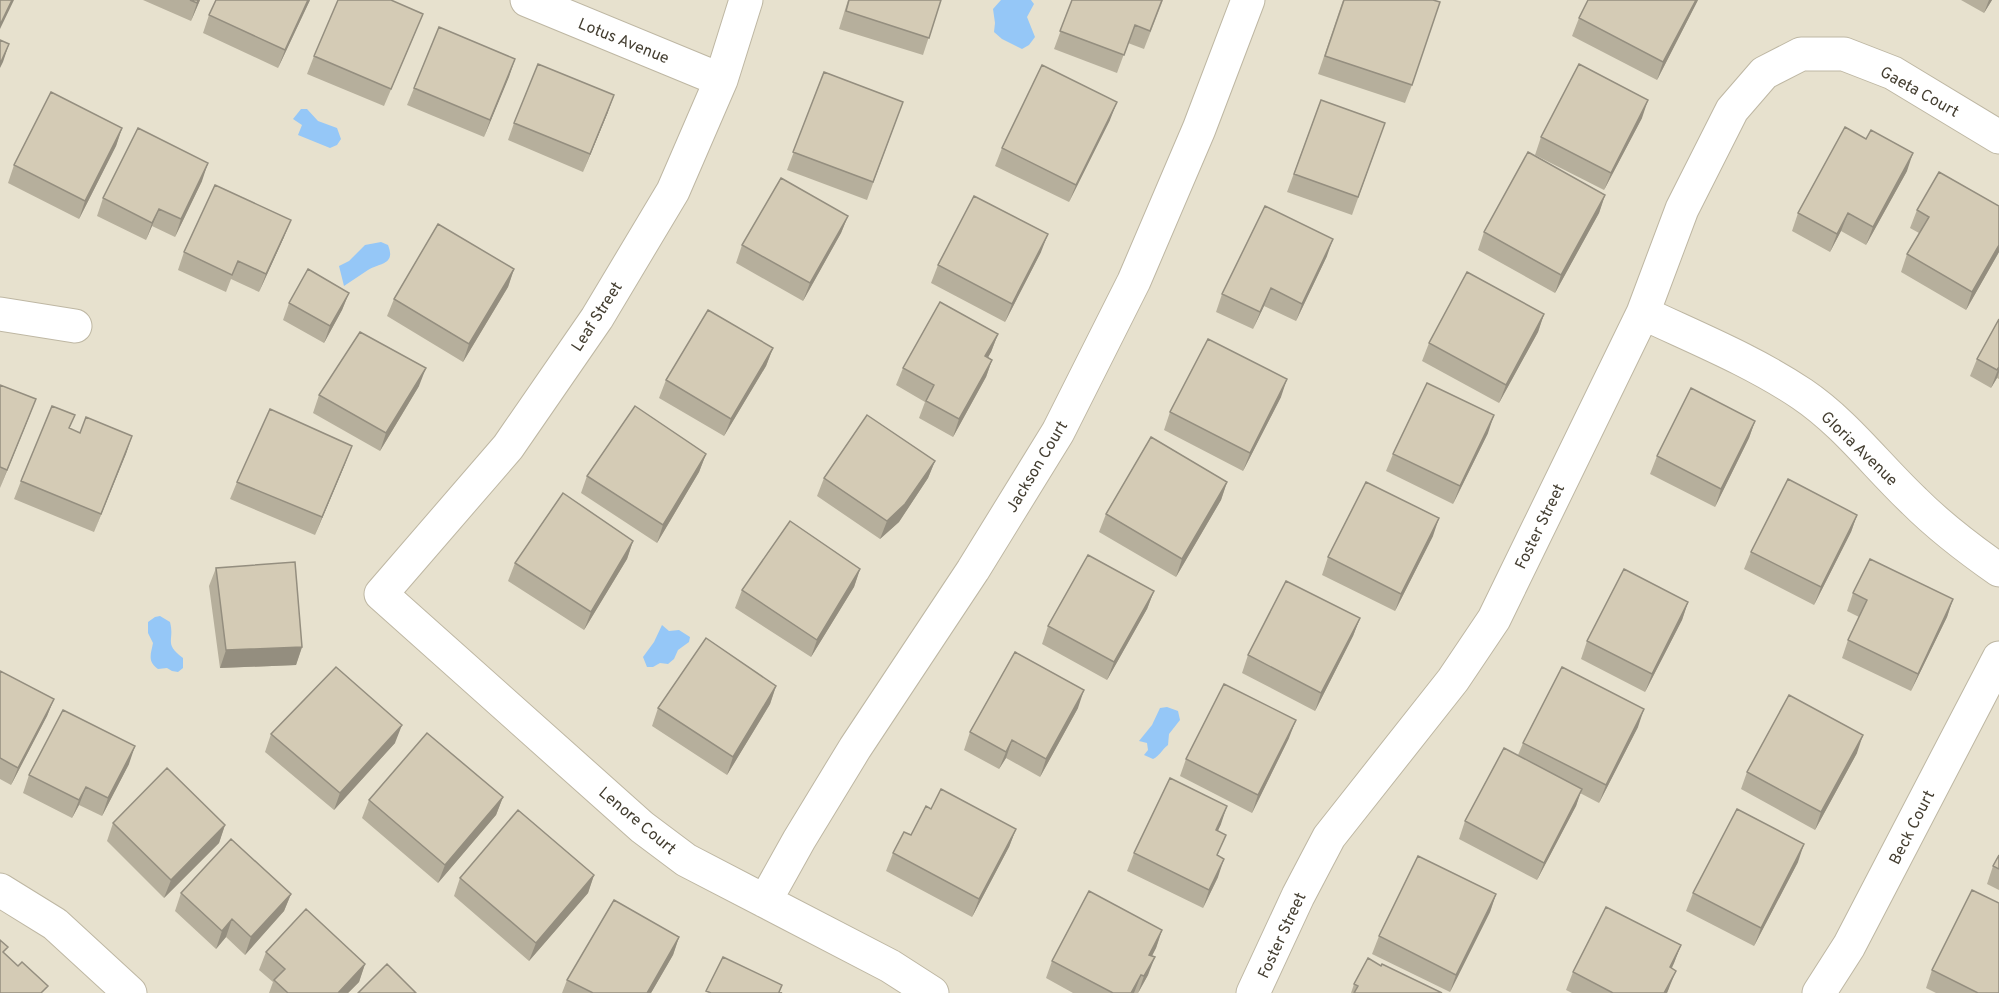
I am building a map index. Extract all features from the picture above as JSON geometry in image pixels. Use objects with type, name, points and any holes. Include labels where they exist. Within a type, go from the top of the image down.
[{"type":"street","name":"Lotus Avenue","points":[[527,0],[721,80]]},
{"type":"street","name":"Leaf Street","points":[[381,594],[508,447],[597,318],[673,191],[721,80],[746,0]]},
{"type":"street","name":"Jackson Court","points":[[765,901],[855,748],[973,570],[1058,432],[1134,281],[1200,129],[1248,0]]},
{"type":"street","name":"Gaeta Court","points":[[1802,54],[1844,54],[1893,73],[1999,136]]},
{"type":"street","name":"Foster Street","points":[[1253,993],[1298,896],[1329,837],[1453,680],[1494,619],[1643,313],[1682,209],[1732,110],[1764,72],[1802,54]]},
{"type":"street","name":"Gloria Avenue","points":[[1643,313],[1740,359],[1802,394],[1850,434],[1914,501],[1967,548],[1999,570]]},
{"type":"street","points":[[0,314],[75,326]]},
{"type":"street","name":"Lenore Court","points":[[381,594],[642,827],[686,860],[890,966],[932,993]]},
{"type":"street","name":"Beck Court","points":[[1819,993],[1849,946],[1999,658]]},
{"type":"street","points":[[0,890],[55,924],[130,993]]},
{"type":"shaded area","points":[[0,0],[1999,0],[1999,993],[0,993]]},
{"type":"water","points":[[1001,0],[1031,0],[1034,4],[1027,17],[1035,37],[1029,45],[1022,49],[1002,39],[994,32],[993,9]]},
{"type":"water","points":[[301,109],[307,109],[318,121],[337,128],[341,139],[337,145],[330,148],[298,135],[302,125],[293,119]]},
{"type":"water","points":[[381,242],[388,245],[390,256],[388,260],[344,286],[339,266],[349,261],[365,245]]},
{"type":"water","points":[[160,616],[170,622],[171,645],[183,658],[183,668],[178,672],[167,668],[158,669],[151,660],[153,643],[148,633],[148,622]]},
{"type":"water","points":[[662,625],[669,631],[679,630],[690,637],[689,642],[678,650],[674,659],[668,664],[660,663],[647,667],[643,657],[654,642]]},
{"type":"water","points":[[1167,707],[1178,711],[1180,720],[1169,734],[1168,745],[1153,759],[1144,755],[1148,750],[1147,743],[1139,741],[1152,725],[1160,708]]},
{"type":"building","points":[[0,0],[12,0],[0,25]]},
{"type":"building","points":[[216,0],[308,0],[285,50],[209,15]]},
{"type":"building","points":[[338,0],[391,0],[423,14],[391,89],[314,56]]},
{"type":"building","points":[[849,0],[941,0],[929,38],[846,11]]},
{"type":"building","points":[[1072,0],[1162,0],[1150,31],[1135,25],[1124,55],[1060,31]]},
{"type":"building","points":[[1344,0],[1433,0],[1440,2],[1412,85],[1325,56]]},
{"type":"building","points":[[1588,0],[1696,0],[1663,62],[1579,18]]},
{"type":"building","points":[[439,27],[515,59],[490,120],[414,88]]},
{"type":"building","points":[[0,40],[9,44],[0,64]]},
{"type":"building","points":[[538,64],[614,95],[590,154],[514,123]]},
{"type":"building","points":[[1579,64],[1648,100],[1611,173],[1541,137]]},
{"type":"building","points":[[1042,65],[1117,102],[1076,185],[1002,148]]},
{"type":"building","points":[[824,72],[903,102],[873,182],[793,152]]},
{"type":"building","points":[[51,92],[122,128],[85,201],[14,165]]},
{"type":"building","points":[[1321,100],[1385,123],[1358,197],[1294,174]]},
{"type":"building","points":[[1845,127],[1866,139],[1871,130],[1913,153],[1873,227],[1848,213],[1837,234],[1798,213]]},
{"type":"building","points":[[138,128],[208,163],[181,219],[159,209],[152,223],[103,198]]},
{"type":"building","points":[[1528,152],[1605,195],[1561,275],[1484,232]]},
{"type":"building","points":[[1939,172],[1999,206],[1999,245],[1972,292],[1907,254],[1929,217],[1917,210]]},
{"type":"building","points":[[781,178],[848,216],[810,283],[742,245]]},
{"type":"building","points":[[215,185],[291,220],[266,274],[238,261],[232,275],[184,252]]},
{"type":"building","points":[[974,196],[1048,234],[1012,304],[938,265]]},
{"type":"building","points":[[1265,206],[1333,239],[1302,304],[1271,288],[1260,312],[1222,294]]},
{"type":"building","points":[[438,224],[514,269],[469,344],[394,299]]},
{"type":"building","points":[[308,269],[349,293],[330,326],[289,303]]},
{"type":"building","points":[[1467,272],[1544,314],[1506,385],[1429,343]]},
{"type":"building","points":[[940,302],[998,334],[985,356],[992,360],[959,419],[926,401],[934,385],[903,368]]},
{"type":"building","points":[[708,310],[773,348],[731,419],[666,380]]},
{"type":"building","points":[[1999,319],[1999,367],[1997,370],[1977,359]]},
{"type":"building","points":[[360,332],[426,368],[386,433],[319,395]]},
{"type":"building","points":[[1208,339],[1287,379],[1250,453],[1170,412]]},
{"type":"building","points":[[1427,383],[1494,415],[1460,486],[1393,454]]},
{"type":"building","points":[[0,385],[36,399],[7,470],[0,467]]},
{"type":"building","points":[[1691,388],[1755,421],[1721,489],[1657,456]]},
{"type":"building","points":[[52,406],[75,415],[69,428],[80,433],[86,417],[132,436],[101,514],[21,481]]},
{"type":"building","points":[[635,406],[706,454],[663,525],[587,476]]},
{"type":"building","points":[[270,409],[352,446],[322,517],[237,482]]},
{"type":"building","points":[[867,415],[935,461],[905,504],[887,521],[824,478]]},
{"type":"building","points":[[1151,437],[1227,482],[1182,559],[1106,514]]},
{"type":"building","points":[[1788,479],[1857,515],[1821,587],[1751,552]]},
{"type":"building","points":[[1366,482],[1439,518],[1401,594],[1328,557]]},
{"type":"building","points":[[563,493],[633,541],[591,612],[515,563]]},
{"type":"building","points":[[790,521],[860,569],[817,640],[742,590]]},
{"type":"building","points":[[1088,555],[1154,591],[1114,662],[1048,626]]},
{"type":"building","points":[[1870,559],[1953,599],[1918,674],[1848,640],[1867,600],[1853,593]]},
{"type":"building","points":[[295,562],[302,647],[226,650],[216,568]]},
{"type":"building","points":[[1624,569],[1688,602],[1652,674],[1587,641]]},
{"type":"building","points":[[1286,581],[1360,618],[1321,693],[1248,655]]},
{"type":"building","points":[[706,638],[776,686],[733,757],[658,708]]},
{"type":"building","points":[[1015,652],[1084,690],[1046,759],[1012,740],[1006,752],[970,732]]},
{"type":"building","points":[[336,667],[402,725],[340,793],[271,734]]},
{"type":"building","points":[[1562,667],[1644,709],[1606,785],[1523,743]]},
{"type":"building","points":[[0,671],[54,699],[18,768],[0,758]]},
{"type":"building","points":[[1224,684],[1296,720],[1258,795],[1186,759]]},
{"type":"building","points":[[1789,695],[1863,735],[1821,812],[1747,772]]},
{"type":"building","points":[[63,710],[135,746],[108,798],[86,787],[79,800],[29,775]]},
{"type":"building","points":[[427,733],[503,797],[445,865],[369,800]]},
{"type":"building","points":[[1504,748],[1582,789],[1544,863],[1465,821]]},
{"type":"building","points":[[167,768],[225,825],[171,880],[113,823]]},
{"type":"building","points":[[1170,778],[1227,806],[1216,830],[1226,835],[1217,855],[1224,859],[1209,890],[1134,853]]},
{"type":"building","points":[[941,789],[1016,829],[979,899],[893,853],[904,832],[911,835],[926,806],[931,809]]},
{"type":"building","points":[[1737,809],[1804,844],[1761,928],[1693,893]]},
{"type":"building","points":[[518,810],[594,875],[536,943],[460,878]]},
{"type":"building","points":[[231,839],[291,894],[251,937],[232,919],[222,931],[181,893]]},
{"type":"building","points":[[1999,855],[1999,869],[1993,866]]},
{"type":"building","points":[[1418,856],[1496,894],[1456,975],[1379,936]]},
{"type":"building","points":[[1972,890],[1999,903],[1999,993],[1978,993],[1932,970]]},
{"type":"building","points":[[1089,891],[1162,930],[1149,955],[1155,957],[1131,993],[1113,993],[1052,961]]},
{"type":"building","points":[[614,900],[679,937],[647,993],[593,993],[567,980]]},
{"type":"building","points":[[1606,907],[1681,945],[1670,967],[1676,971],[1664,993],[1613,993],[1573,972]]},
{"type":"building","points":[[306,909],[365,964],[338,993],[288,993],[274,980],[285,969],[266,952]]},
{"type":"building","points":[[0,940],[8,947],[3,952],[18,966],[22,962],[48,986],[41,993],[0,993]]},
{"type":"building","points":[[723,957],[782,985],[779,992],[782,993],[711,993],[706,991]]},
{"type":"building","points":[[1368,958],[1442,993],[1354,993],[1358,986],[1354,984]]},
{"type":"building","points":[[387,964],[416,993],[358,993]]}]
